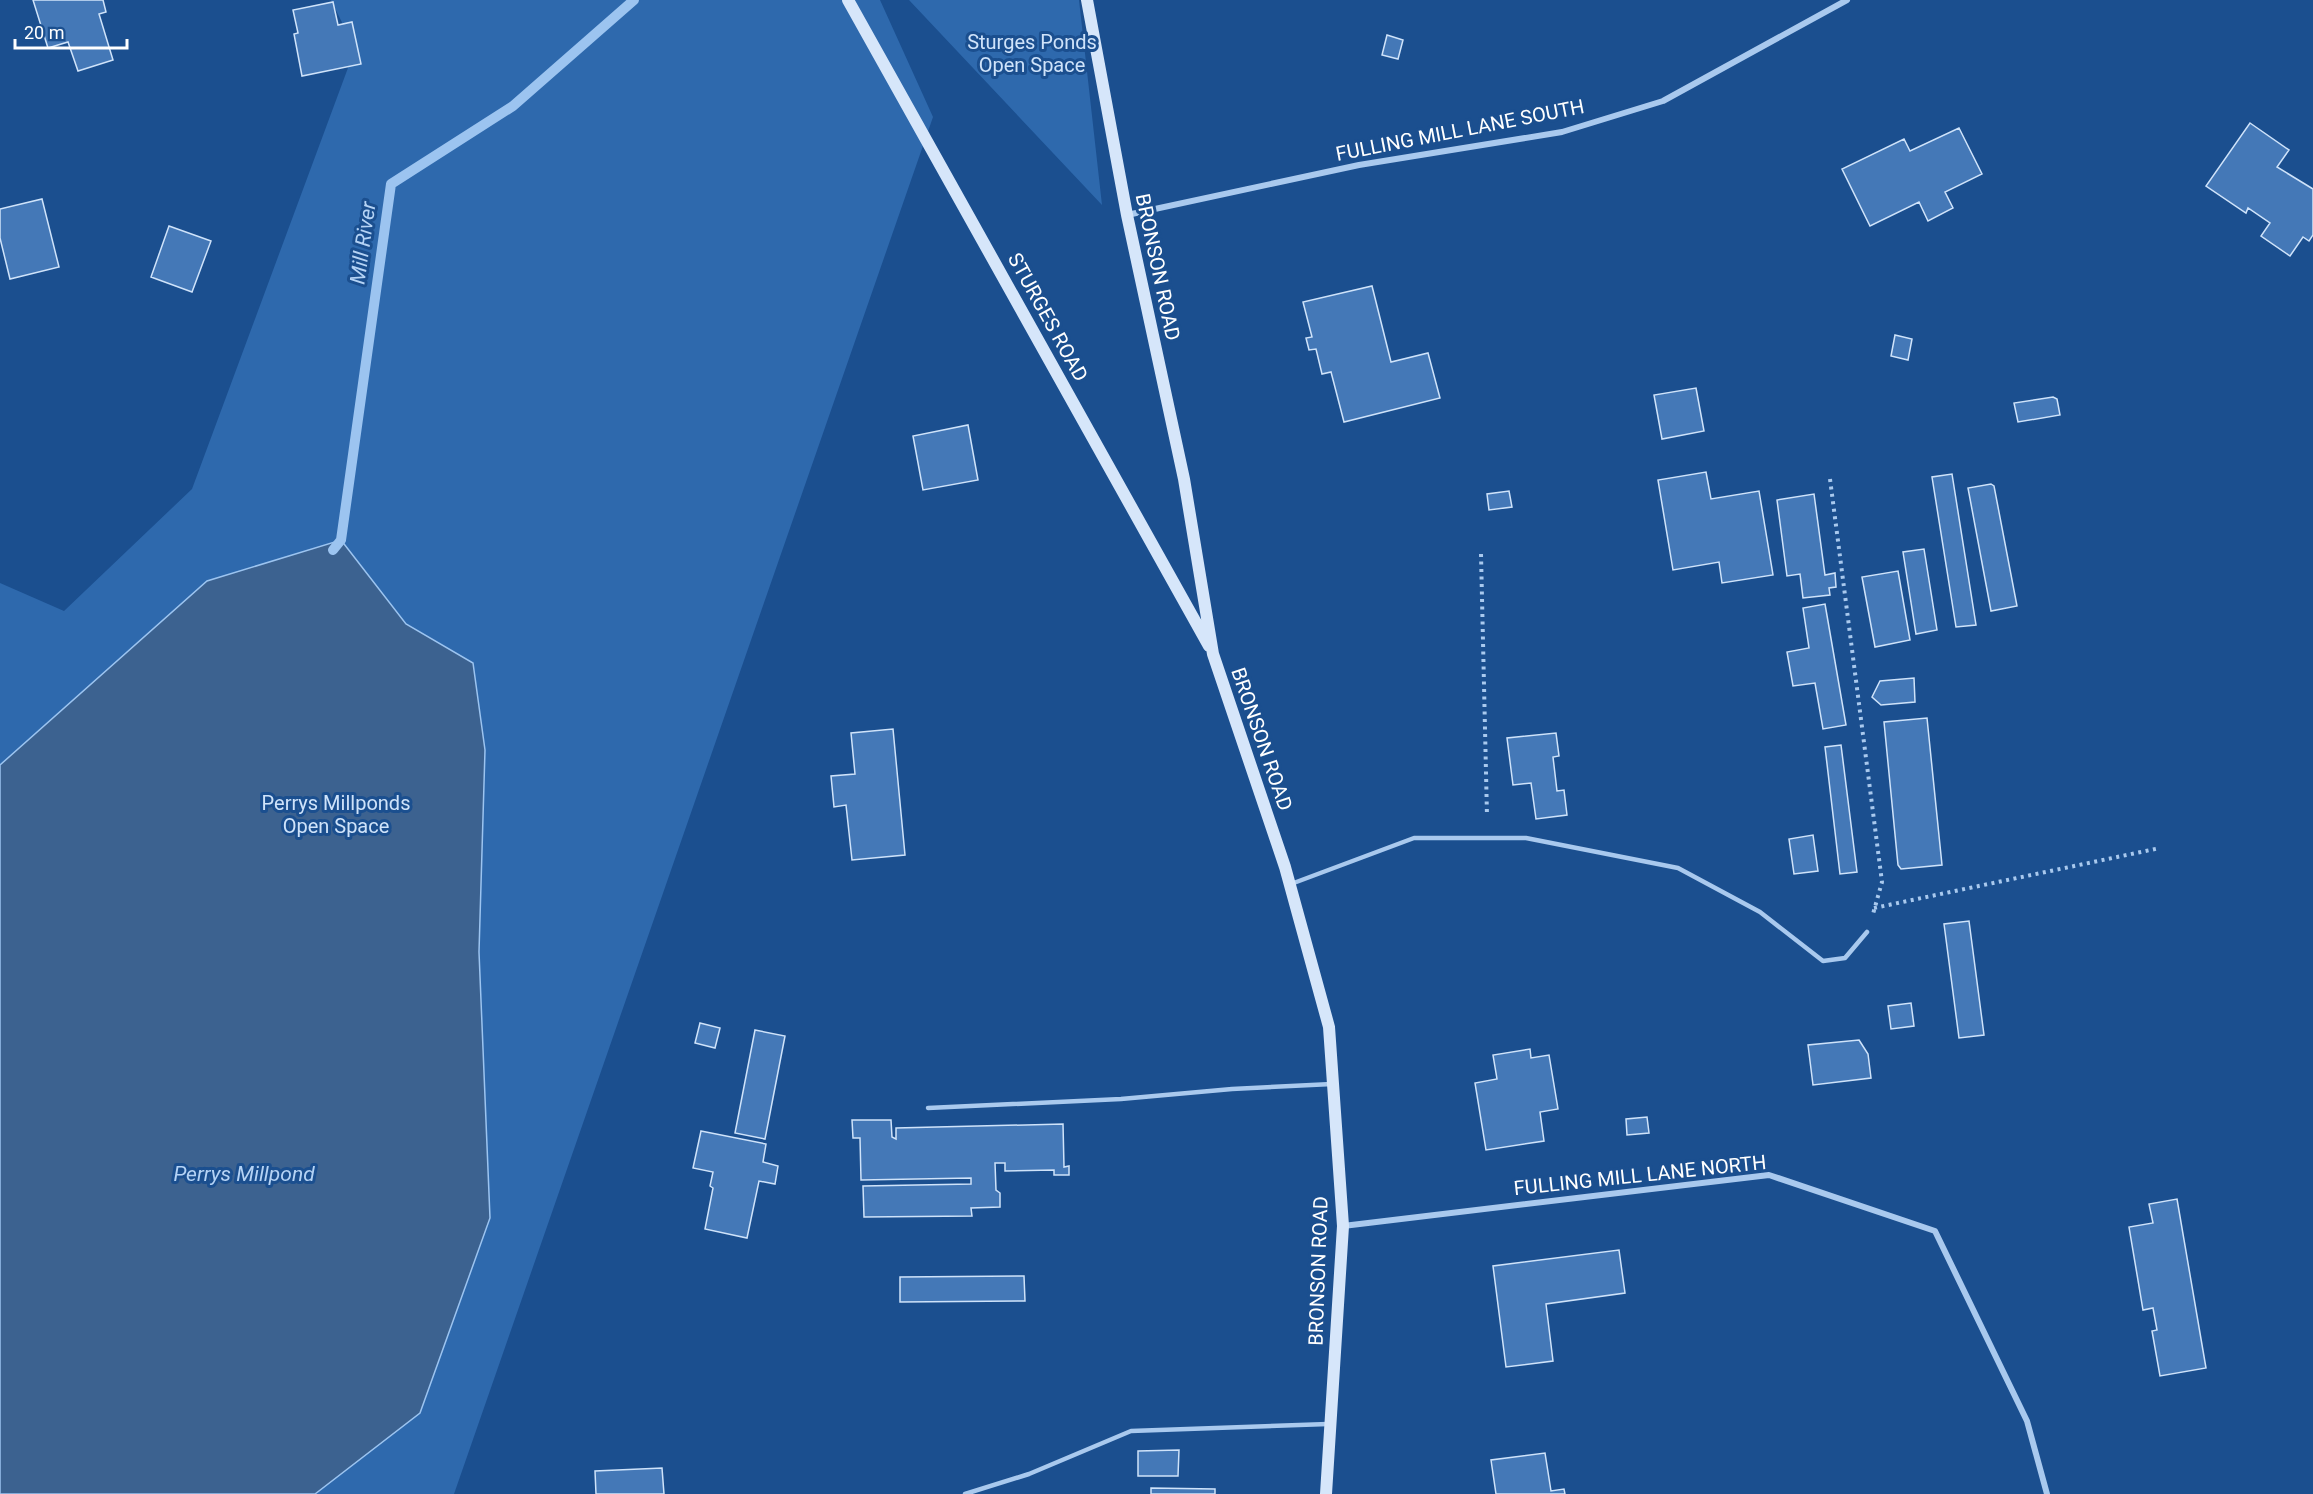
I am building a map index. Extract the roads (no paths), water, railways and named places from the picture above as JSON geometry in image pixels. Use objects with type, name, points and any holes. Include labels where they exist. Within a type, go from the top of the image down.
[{"type":"main road","name":"STURGES ROAD","points":[[848,0],[1213,654]]},
{"type":"main road","name":"BRONSON ROAD","points":[[1087,0],[1126,215],[1184,479],[1213,654],[1290,885],[1329,1027],[1343,1226],[1326,1494]]},
{"type":"street","name":"FULLING MILL LANE SOUTH","points":[[1126,215],[1359,165],[1562,132],[1663,101],[1847,0]]},
{"type":"street","name":"FULLING MILL LANE NORTH","points":[[1343,1226],[1769,1174],[1935,1231],[2027,1421],[2047,1494]]},
{"type":"lane","points":[[1290,885],[1414,838],[1526,838],[1678,868],[1760,912],[1823,961],[1845,958],[1867,932]]},
{"type":"lane","points":[[928,1108],[1121,1099],[1232,1089],[1334,1084]]},
{"type":"lane","points":[[965,1494],[1029,1474],[1131,1431],[1331,1424]]},
{"type":"water","name":"Perrys Millpond","points":[[341,540],[406,624],[473,663],[485,750],[479,952],[490,1218],[420,1413],[315,1494],[0,1494],[0,765],[207,581]]},
{"type":"waterway","name":"Mill River","points":[[333,550],[341,540],[391,184],[513,106],[634,0]]},
{"type":"park label","name":"Sturges Ponds Open Space","points":[[1032,54]]},
{"type":"park label","name":"Perrys Millponds Open Space","points":[[336,814]]}]
